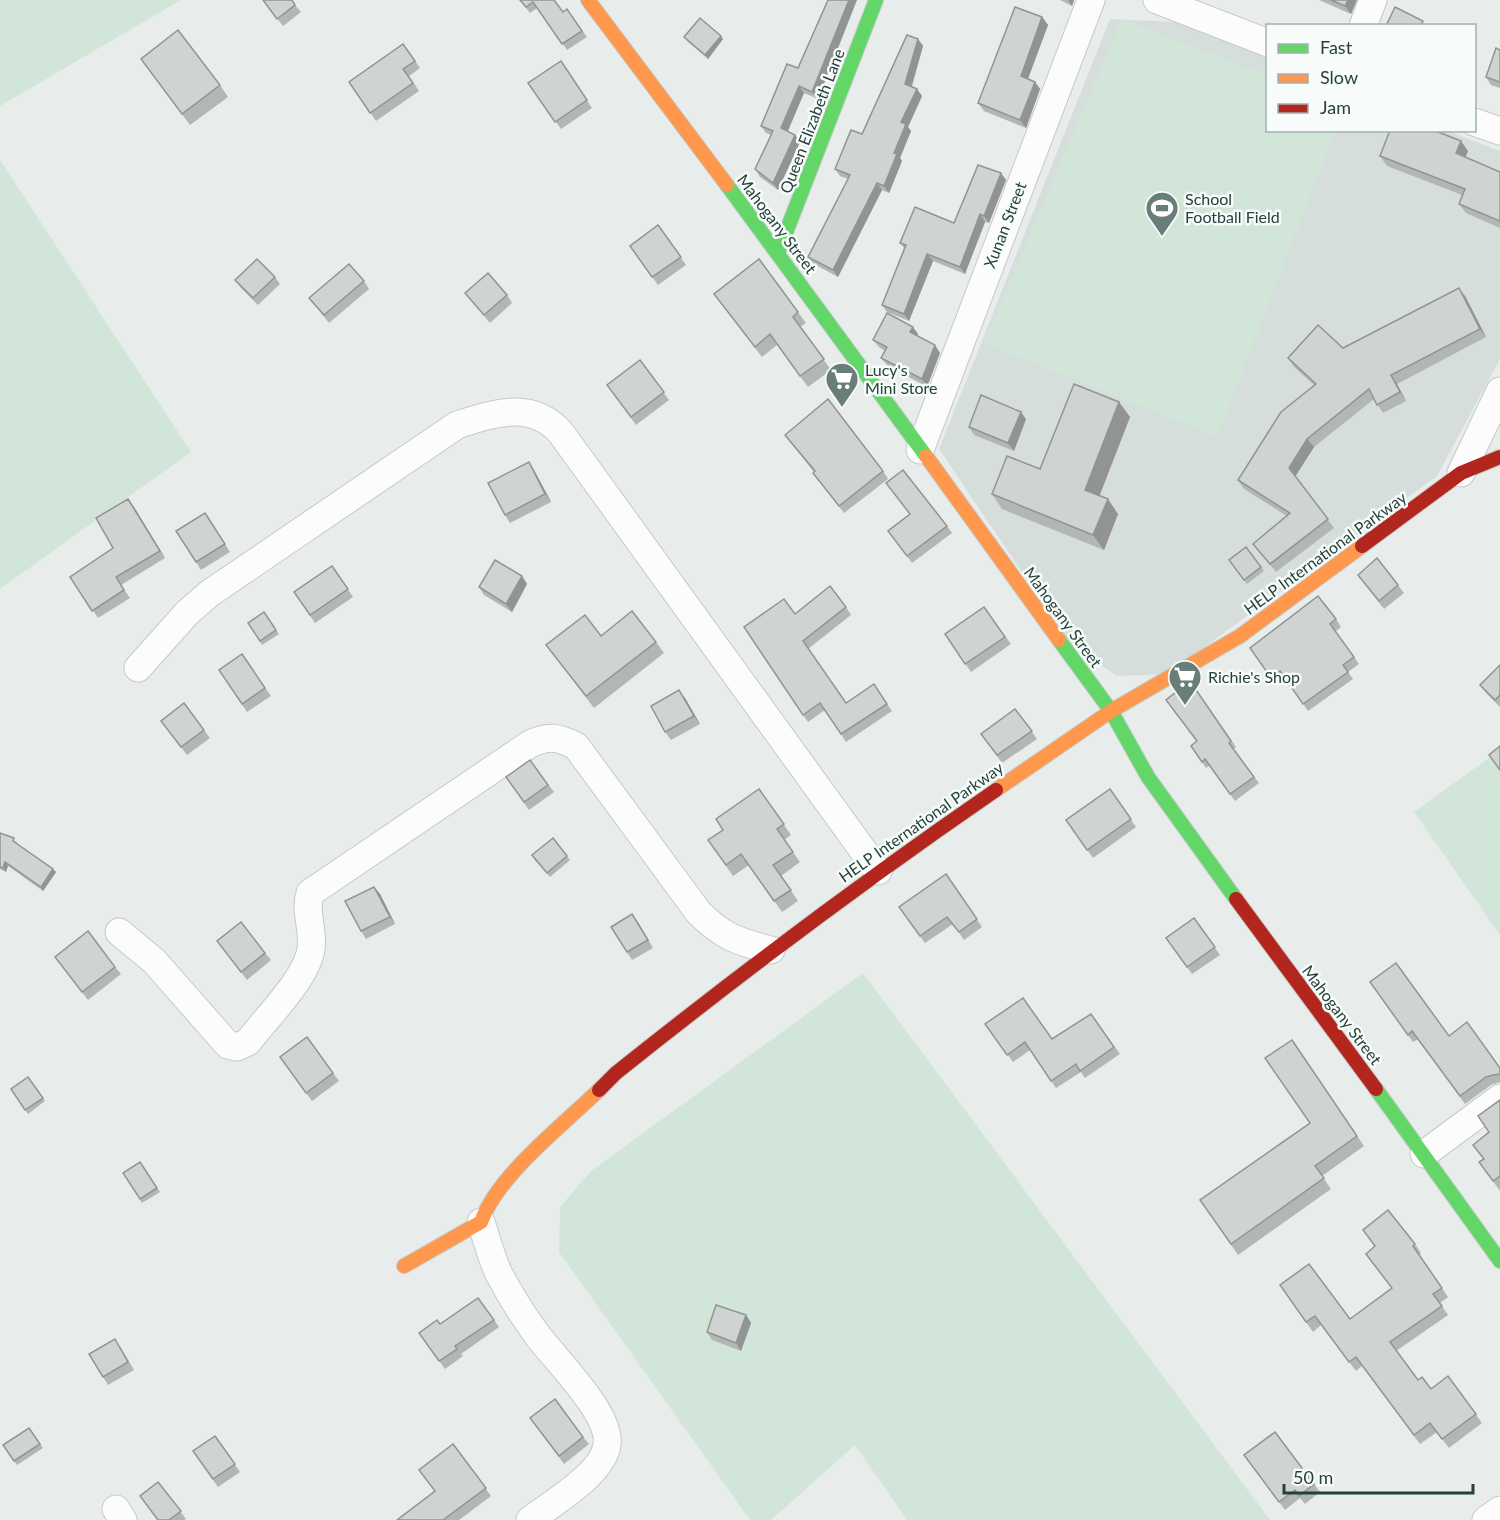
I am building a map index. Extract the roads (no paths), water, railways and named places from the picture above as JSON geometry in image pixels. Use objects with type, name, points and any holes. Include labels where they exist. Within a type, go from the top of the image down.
[{"type":"street","name":"Mahogany Street","points":[[588,0],[778,253],[1111,711],[1148,777],[1179,822],[1424,1154],[1500,1261]]},
{"type":"street","name":"Queen Elizabeth Lane","points":[[778,253],[876,0]]},
{"type":"street","name":"Xunan Street","points":[[920,450],[1091,0]]},
{"type":"street","points":[[1364,24],[1373,0]]},
{"type":"street","points":[[1161,1],[1266,42]]},
{"type":"street","points":[[1476,123],[1500,131]]},
{"type":"street","points":[[1461,473],[1500,391]]},
{"type":"street","points":[[138,668],[187,613],[210,593],[457,424],[482,417],[521,411],[539,414],[550,420],[561,433],[878,871]]},
{"type":"street","name":"HELP International Parkway","points":[[481,1222],[488,1203],[512,1174],[616,1073],[771,950],[878,871],[1111,711],[1240,636],[1461,473],[1500,457]]},
{"type":"street","points":[[119,932],[154,961],[228,1045],[237,1047],[248,1042],[304,970],[313,939],[307,902],[310,893],[530,744],[543,737],[558,737],[576,746],[699,913],[714,928],[729,939],[771,950]]},
{"type":"street","points":[[1424,1154],[1500,1098]]},
{"type":"street","points":[[404,1266],[481,1222],[499,1273],[535,1332],[591,1404],[605,1427],[607,1446],[596,1466],[582,1482],[530,1520]]},
{"type":"street","points":[[1486,1520],[1500,1510]]},
{"type":"place","name":"School Football Field","points":[[1162,237]]},
{"type":"place","name":"Lucy's Mini Store","points":[[842,408]]},
{"type":"place","name":"Richie's Shop","points":[[1185,706]]}]
